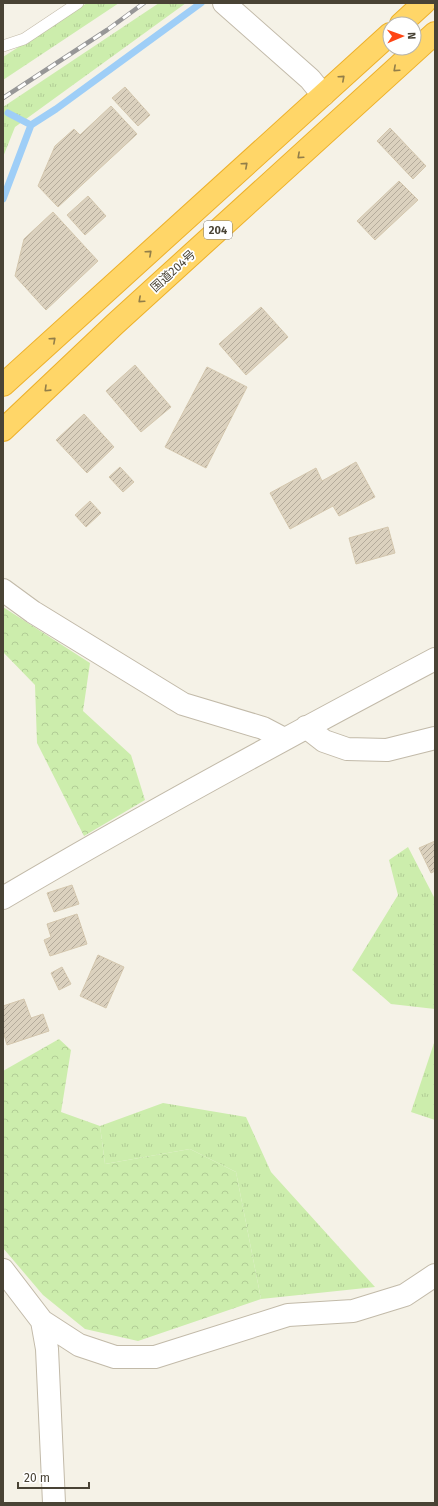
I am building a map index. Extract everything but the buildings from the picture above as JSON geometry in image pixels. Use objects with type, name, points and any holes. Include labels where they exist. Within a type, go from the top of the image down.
[{"type":"highway","points":[[410,16],[424,3]]},
{"type":"highway","name":"国道204号","points":[[3,430],[121,318],[435,33]]},
{"type":"highway","name":"204","points":[[3,385],[382,41]]},
{"type":"street","points":[[224,4],[310,79],[323,95]]},
{"type":"street","points":[[3,590],[32,612],[183,704],[263,728],[284,739]]},
{"type":"street","points":[[3,898],[80,852],[284,739],[435,659]]},
{"type":"street","points":[[306,727],[324,741],[347,749],[387,750],[435,738]]},
{"type":"street","points":[[3,1270],[42,1321],[79,1345],[114,1357],[155,1357],[288,1315],[353,1311],[405,1295],[435,1275]]},
{"type":"street","points":[[42,1321],[46,1349],[54,1503]]},
{"type":"lane","points":[[3,46],[24,39],[78,3]]},
{"type":"green space","points":[[87,3],[119,3],[3,80],[3,57]]},
{"type":"green space","points":[[159,3],[186,3],[15,127],[3,157],[3,107]]},
{"type":"green space","points":[[3,607],[90,663],[83,711],[131,755],[145,800],[84,836],[37,743],[35,685],[3,652]]},
{"type":"green space","points":[[408,847],[435,899],[435,1009],[391,1004],[352,970],[398,895],[389,860]]},
{"type":"green space","points":[[59,1039],[71,1050],[61,1112],[100,1126],[105,1164],[190,1149],[236,1172],[261,1299],[138,1341],[85,1329],[43,1295],[3,1248],[3,1071]]},
{"type":"green space","points":[[435,1040],[435,1120],[411,1112]]},
{"type":"green space","points":[[163,1103],[246,1117],[271,1172],[375,1287],[261,1299],[236,1172],[190,1149],[105,1164],[100,1126]]},
{"type":"waterway","points":[[3,199],[31,125],[56,109],[201,3]]},
{"type":"waterway","points":[[8,113],[31,125]]},
{"type":"railway","points":[[3,98],[107,30],[144,3]]}]
